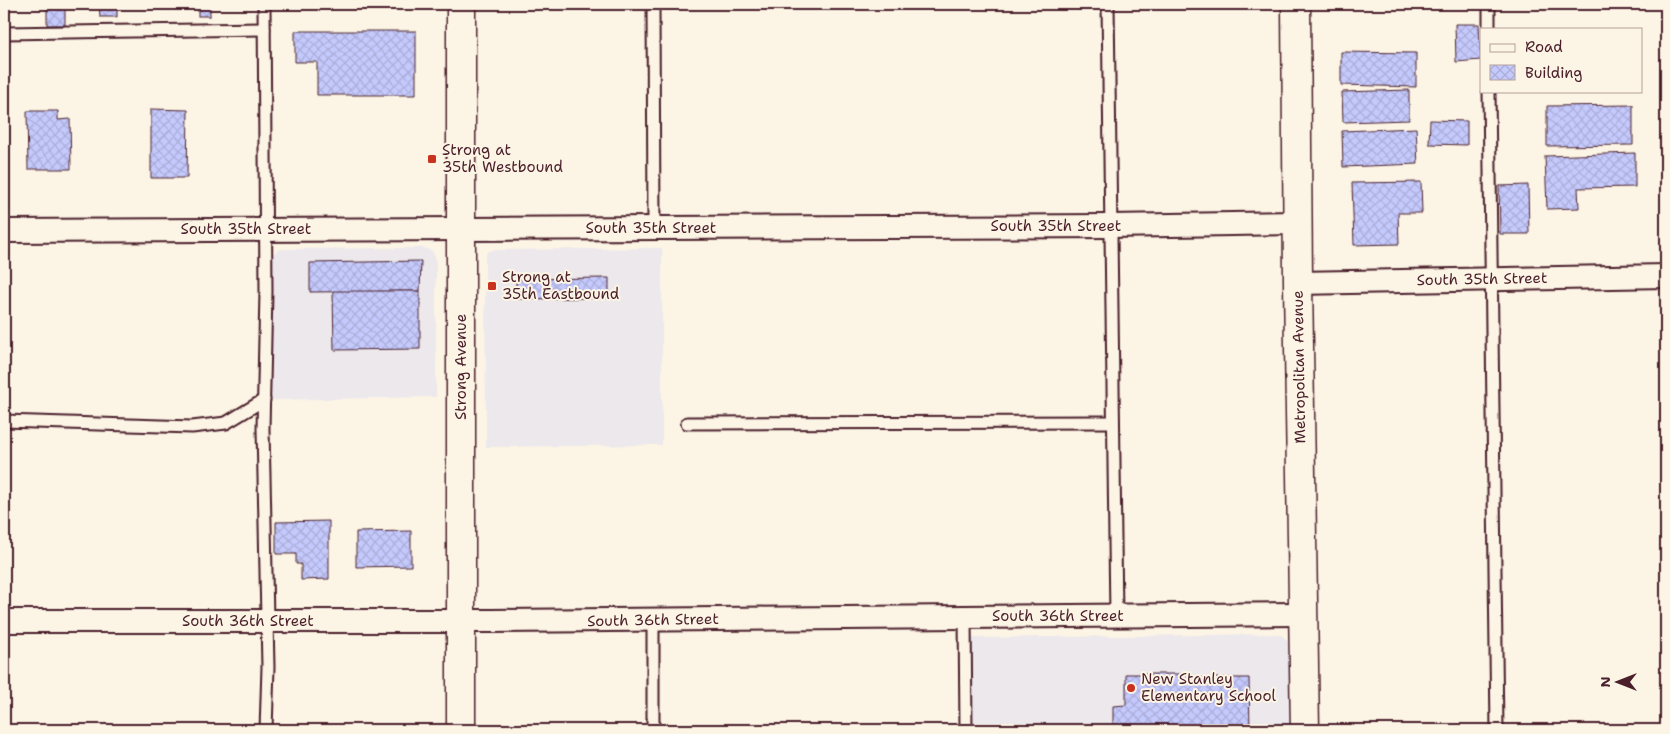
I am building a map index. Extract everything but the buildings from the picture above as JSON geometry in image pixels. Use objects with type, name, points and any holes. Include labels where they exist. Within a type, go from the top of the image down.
[{"type":"main road","name":"Strong Avenue","points":[[461,4],[461,730]]},
{"type":"main road","name":"Metropolitan Avenue","points":[[1296,4],[1302,614],[1305,730]]},
{"type":"street","name":"South 35th Street","points":[[4,231],[1298,224]]},
{"type":"street","name":"South 35th Street","points":[[1298,283],[1666,276]]},
{"type":"street","name":"South 36th Street","points":[[4,621],[653,620],[1302,614]]},
{"type":"lane","points":[[264,4],[265,229],[263,429],[268,667],[266,730]]},
{"type":"lane","points":[[653,4],[654,227]]},
{"type":"lane","points":[[1108,4],[1116,616]]},
{"type":"lane","points":[[1488,4],[1489,28]]},
{"type":"lane","points":[[4,33],[264,29]]},
{"type":"lane","points":[[1489,92],[1497,730]]},
{"type":"lane","points":[[4,421],[192,427],[226,423],[264,400]]},
{"type":"lane","points":[[687,423],[1112,422]]},
{"type":"lane","points":[[965,616],[966,730]]},
{"type":"lane","points":[[653,620],[653,730]]},
{"type":"shaded area","points":[[424,248],[432,251],[436,266],[436,397],[271,400],[272,259],[274,253],[281,249]]},
{"type":"shaded area","points":[[662,248],[662,445],[486,447],[485,258],[487,252],[493,250]]},
{"type":"shaded area","name":"New Stanley Elementary School","points":[[1276,634],[1287,640],[1289,646],[1290,730],[973,730],[972,638]]},
{"type":"place","name":"Strong at 35th Westbound","points":[[432,159]]},
{"type":"place","name":"Strong at 35th Eastbound","points":[[492,286]]},
{"type":"place","name":"New Stanley Elementary School","points":[[1131,688]]}]
